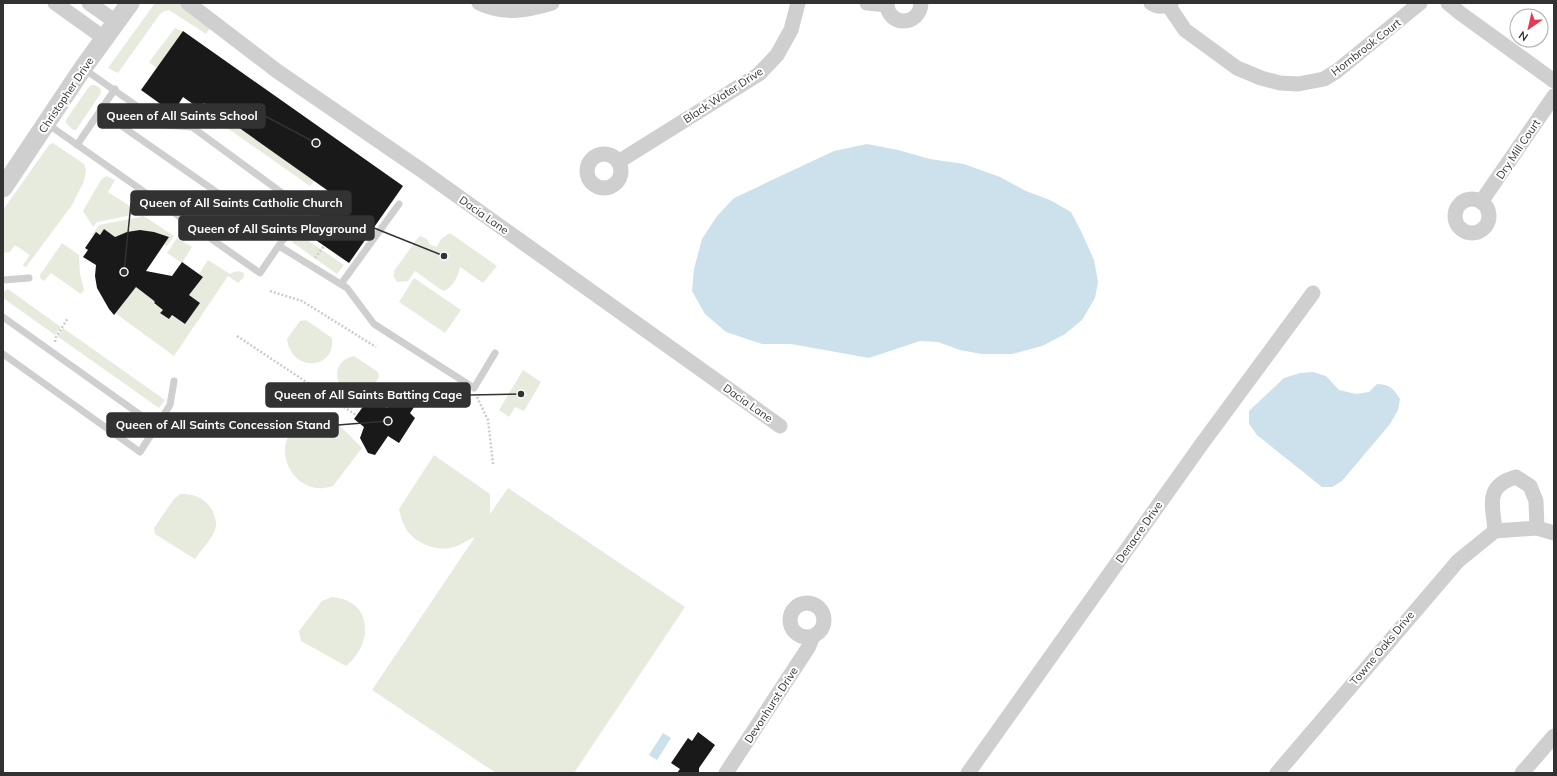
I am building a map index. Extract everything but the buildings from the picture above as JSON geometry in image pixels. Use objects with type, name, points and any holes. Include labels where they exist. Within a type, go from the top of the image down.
[{"type":"street","points":[[55,3],[104,38]]},
{"type":"street","points":[[90,3],[116,22]]},
{"type":"street","name":"Christopher Drive","points":[[3,188],[83,68],[130,3]]},
{"type":"street","name":"Dacia Lane","points":[[188,3],[277,71],[424,172],[780,426]]},
{"type":"street","points":[[479,3],[500,10],[514,11],[552,3]]},
{"type":"street","name":"Black Water Drive","points":[[618,162],[759,74],[777,55],[791,30],[798,3]]},
{"type":"street","points":[[867,3],[887,4],[889,12],[892,16],[900,21],[910,20],[918,14],[920,3]]},
{"type":"street","name":"Hornbrook Court","points":[[1151,3],[1158,6],[1170,4],[1185,30],[1237,68],[1261,78],[1280,83],[1298,84],[1324,79],[1338,71],[1420,3]]},
{"type":"street","points":[[1448,3],[1554,81]]},
{"type":"street","name":"Dry Mill Court","points":[[1482,202],[1554,96]]},
{"type":"street","name":"Denacre Drive","points":[[968,773],[1201,445],[1313,293]]},
{"type":"street","points":[[1537,528],[1536,501],[1530,486],[1516,477],[1504,480],[1493,490],[1492,499],[1495,531],[1537,528],[1554,533]]},
{"type":"street","name":"Towne Oaks Drive","points":[[1277,773],[1441,579],[1458,561],[1495,531]]},
{"type":"street","name":"Devonhurst Drive","points":[[726,773],[808,648],[813,636]]},
{"type":"street","points":[[1526,772],[1553,738]]},
{"type":"lane","points":[[46,123],[260,273],[284,240],[304,209],[192,127],[164,125],[115,89],[83,68]]},
{"type":"lane","points":[[77,145],[115,89]]},
{"type":"lane","points":[[100,111],[284,240]]},
{"type":"lane","points":[[341,284],[399,204]]},
{"type":"lane","points":[[279,246],[347,288],[374,324],[474,388],[495,354]]},
{"type":"lane","points":[[3,280],[29,278]]},
{"type":"lane","points":[[3,317],[156,426]]},
{"type":"lane","points":[[3,354],[140,452],[170,405],[174,381]]},
{"type":"path","points":[[142,213],[148,203]]},
{"type":"path","points":[[314,260],[324,246]]},
{"type":"path","points":[[270,291],[302,301],[376,347]]},
{"type":"path","points":[[56,337],[68,318]]},
{"type":"path","points":[[237,336],[356,415]]},
{"type":"path","points":[[477,396],[488,420],[493,464]]},
{"type":"shaded area","points":[[155,3],[182,3],[212,26],[206,34],[169,10],[164,11],[160,14],[118,73],[108,68]]},
{"type":"shaded area","points":[[175,28],[183,31],[157,68],[149,62]]},
{"type":"shaded area","points":[[91,85],[95,85],[100,88],[101,93],[76,130],[73,130],[66,123],[66,120]]},
{"type":"shaded area","points":[[204,103],[314,181],[310,186],[200,109]]},
{"type":"shaded area","points":[[53,143],[84,164],[86,170],[84,181],[72,205],[26,267],[23,265],[30,255],[15,245],[10,252],[5,253],[3,251],[3,210],[49,145]]},
{"type":"shaded area","points":[[106,176],[115,180],[108,192],[139,212],[137,214],[97,222],[93,227],[83,211],[101,180]]},
{"type":"shaded area","points":[[142,215],[174,236],[167,246],[164,245],[169,237],[142,231],[129,232],[115,237],[104,229],[100,235],[96,233],[94,236],[92,235],[99,225],[140,217]]},
{"type":"shaded area","points":[[297,233],[344,265],[337,274],[292,242]]},
{"type":"shaded area","points":[[450,233],[497,266],[483,283],[460,267],[454,281],[449,288],[443,291],[415,271],[408,281],[397,282],[394,277],[394,271],[420,236],[427,239],[430,245],[437,247],[441,239]]},
{"type":"shaded area","points":[[177,238],[192,247],[182,263],[167,253]]},
{"type":"shaded area","points":[[62,243],[79,255],[80,274],[84,290],[81,294],[51,273],[44,281],[40,278],[40,275]]},
{"type":"shaded area","points":[[208,260],[230,274],[240,271],[244,273],[244,277],[238,283],[228,276],[174,356],[115,313],[136,287],[155,297],[153,300],[155,302],[154,304],[163,310],[160,313],[169,319],[172,315],[185,324],[200,303],[189,295],[202,277],[199,274]]},
{"type":"shaded area","points":[[414,278],[461,310],[445,333],[399,302]]},
{"type":"shaded area","points":[[8,289],[61,327],[55,335],[3,298],[4,292]]},
{"type":"shaded area","points":[[306,320],[332,338],[331,348],[327,356],[321,361],[313,363],[304,362],[297,358],[291,350],[287,339],[300,321]]},
{"type":"shaded area","points":[[63,328],[165,400],[159,408],[57,336]]},
{"type":"shaded area","points":[[354,356],[378,372],[379,377],[368,394],[358,397],[351,396],[344,391],[339,384],[337,376],[338,368],[344,361]]},
{"type":"shaded area","points":[[523,370],[541,382],[524,411],[515,407],[509,417],[499,410]]},
{"type":"shaded area","points":[[317,414],[332,418],[362,448],[333,486],[318,488],[304,484],[294,475],[287,463],[285,449],[289,435],[299,423]]},
{"type":"shaded area","points":[[434,455],[490,494],[490,514],[508,488],[685,607],[574,773],[496,773],[372,690],[475,537],[460,545],[443,549],[418,541],[408,532],[405,527],[399,509]]},
{"type":"shaded area","points":[[180,494],[201,498],[209,505],[216,521],[213,534],[195,559],[155,534],[154,528],[174,499]]},
{"type":"shaded area","points":[[332,597],[346,600],[355,606],[362,614],[365,624],[365,635],[361,646],[355,657],[346,666],[301,641],[299,631],[322,601]]},
{"type":"water","points":[[867,144],[898,150],[930,159],[964,164],[1000,177],[1026,191],[1050,200],[1071,212],[1094,260],[1098,282],[1095,298],[1082,320],[1065,334],[1042,346],[1012,354],[981,354],[960,350],[938,342],[920,341],[869,358],[791,344],[762,344],[726,332],[705,314],[692,291],[694,269],[702,239],[717,216],[734,198],[834,151]]},
{"type":"water","points":[[1313,372],[1326,376],[1339,390],[1356,394],[1369,392],[1377,384],[1381,384],[1391,388],[1396,392],[1400,399],[1398,410],[1390,424],[1342,481],[1332,487],[1322,487],[1257,435],[1249,424],[1249,411],[1284,378],[1300,373]]},
{"type":"water","points":[[663,733],[671,738],[657,760],[649,755]]},
{"type":"place","name":"Queen of All Saints School","points":[[316,143]]},
{"type":"place","name":"Queen of All Saints Playground","points":[[444,256]]},
{"type":"place","name":"Queen of All Saints Catholic Church","points":[[124,272]]},
{"type":"place","name":"Queen of All Saints Batting Cage","points":[[521,394]]},
{"type":"place","name":"Queen of All Saints Concession Stand","points":[[388,421]]}]
